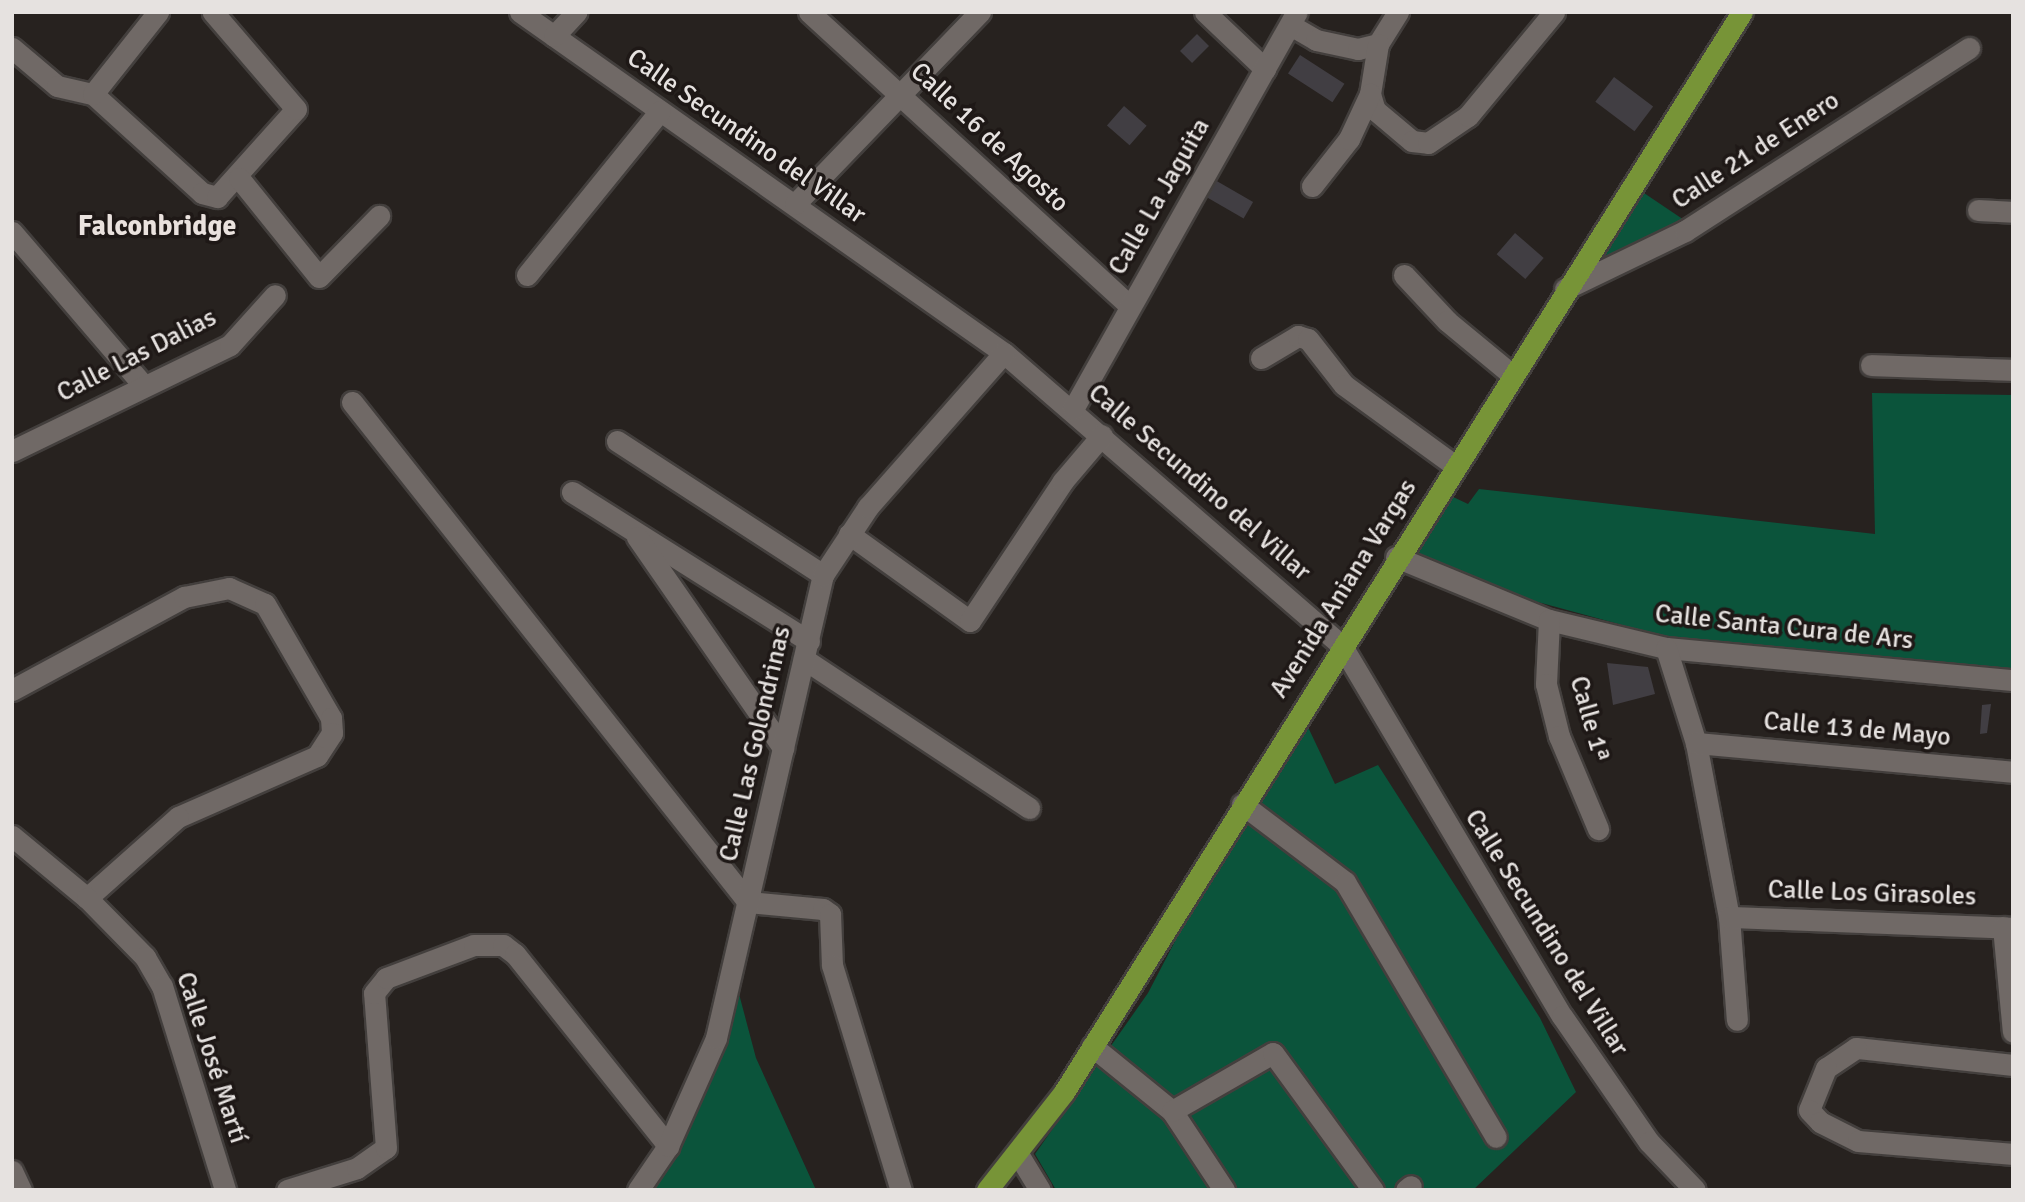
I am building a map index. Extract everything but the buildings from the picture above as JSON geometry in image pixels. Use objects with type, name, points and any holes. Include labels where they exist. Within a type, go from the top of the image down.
[{"type":"main road","name":"Avenida Aniana Vargas","points":[[987,1190],[1018,1154],[1092,1046],[1511,374],[1742,12]]},
{"type":"street","points":[[93,94],[158,12]]},
{"type":"street","points":[[12,48],[57,86],[93,94],[209,197],[217,197],[239,178],[296,109],[213,12]]},
{"type":"street","name":"Calle Secundino del Villar","points":[[520,12],[1004,353],[1102,435],[1342,646],[1562,1016],[1649,1142],[1695,1190]]},
{"type":"street","points":[[554,36],[576,12]]},
{"type":"street","name":"Calle 16 de Agosto","points":[[809,12],[1130,306]]},
{"type":"street","points":[[795,204],[980,12]]},
{"type":"street","points":[[1205,12],[1265,69]]},
{"type":"street","points":[[1312,186],[1349,139],[1370,94],[1378,44],[1398,12]]},
{"type":"street","points":[[1370,94],[1383,121],[1412,141],[1443,136],[1486,96],[1554,12]]},
{"type":"street","points":[[1295,19],[1334,46],[1358,49],[1378,44]]},
{"type":"street","name":"Calle La Jaguita","points":[[1073,410],[1295,19]]},
{"type":"street","name":"Calle 21 de Enero","points":[[1565,289],[1685,230],[1969,48]]},
{"type":"street","points":[[527,275],[660,111]]},
{"type":"street","points":[[239,178],[319,277],[379,216]]},
{"type":"street","points":[[1978,210],[2013,212]]},
{"type":"street","points":[[12,232],[143,385]]},
{"type":"street","points":[[1404,275],[1447,321],[1511,374]]},
{"type":"street","name":"Calle Las Dalias","points":[[12,451],[230,345],[275,295]]},
{"type":"street","points":[[1261,358],[1298,336],[1308,339],[1344,385],[1454,465]]},
{"type":"street","name":"Calle Las Golondrinas","points":[[638,1190],[668,1146],[716,1038],[823,575],[849,534],[1004,353]]},
{"type":"street","points":[[1871,365],[2013,370]]},
{"type":"street","points":[[352,402],[748,902],[824,909],[830,914],[832,965],[901,1190]]},
{"type":"street","points":[[849,534],[970,621],[1063,481],[1102,435]]},
{"type":"street","points":[[617,442],[823,575]]},
{"type":"street","points":[[572,492],[806,650],[1029,808]]},
{"type":"street","points":[[632,530],[783,748]]},
{"type":"street","name":"Calle Santa Cura de Ars","points":[[1396,557],[1549,620],[1666,648],[2013,680]]},
{"type":"street","points":[[12,690],[184,597],[229,588],[265,604],[331,718],[331,733],[317,756],[178,817],[87,898]]},
{"type":"street","name":"Calle 1ª","points":[[1549,620],[1546,684],[1559,736],[1598,829]]},
{"type":"street","points":[[1666,648],[1696,743],[1730,917],[1737,1020]]},
{"type":"street","name":"Calle 13 de Mayo","points":[[1696,743],[2013,772]]},
{"type":"street","points":[[1242,804],[1345,882],[1496,1137]]},
{"type":"street","name":"Calle José Martí","points":[[12,836],[87,898],[126,935],[162,986],[225,1190]]},
{"type":"street","name":"Calle Los Girasoles","points":[[1730,917],[2008,928]]},
{"type":"street","points":[[2008,928],[2013,1032]]},
{"type":"street","points":[[287,1190],[357,1168],[386,1148],[374,993],[386,978],[474,945],[503,945],[515,954],[668,1146]]},
{"type":"street","points":[[1092,1046],[1172,1111],[1224,1190]]},
{"type":"street","points":[[2013,1065],[1856,1048],[1826,1068],[1810,1110],[1820,1122],[1858,1141],[2013,1154]]},
{"type":"street","points":[[1172,1111],[1273,1053],[1373,1190]]},
{"type":"street","points":[[1018,1154],[1040,1190]]},
{"type":"street","points":[[12,1171],[21,1190]]},
{"type":"green space","points":[[1641,191],[1690,224],[1571,284]]},
{"type":"green space","points":[[1872,393],[2013,395],[2013,673],[1670,638],[1508,594],[1409,555],[1449,495],[1468,504],[1479,489],[1875,534]]},
{"type":"green space","points":[[1307,725],[1335,784],[1378,765],[1540,1018],[1576,1092],[1473,1190],[1056,1190],[1035,1154],[1148,993],[1234,828]]},
{"type":"green space","points":[[738,990],[756,1058],[816,1190],[651,1190],[722,1049]]},
{"type":"district","name":"Falconbridge","points":[[157,226]]}]
